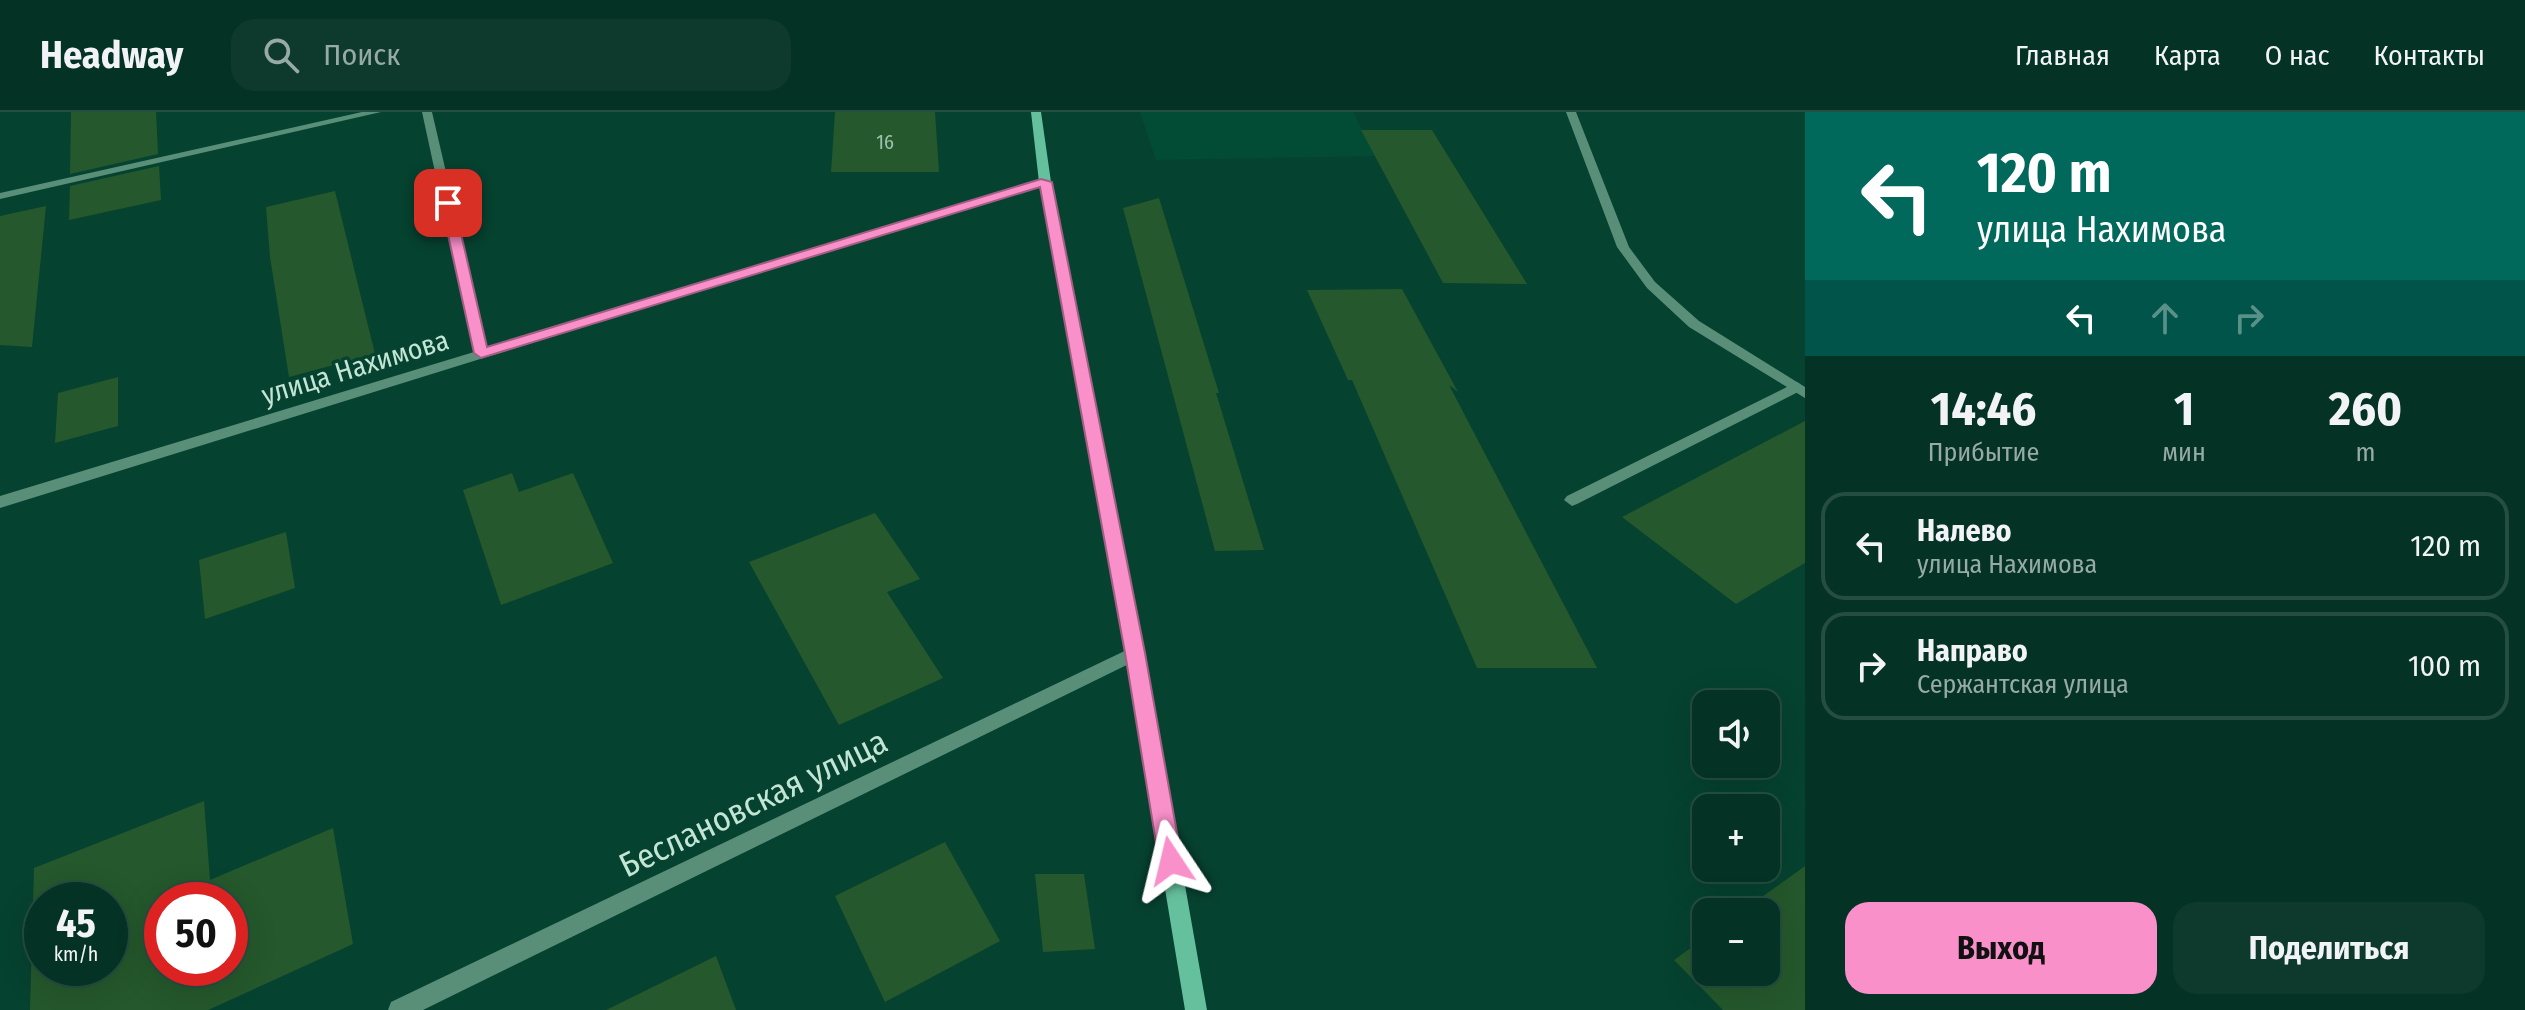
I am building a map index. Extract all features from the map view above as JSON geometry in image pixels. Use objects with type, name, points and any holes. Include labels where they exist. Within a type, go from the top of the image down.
[{"type":"main road","points":[[1036,112],[1045,182],[1135,653],[1196,1010]]},
{"type":"street","points":[[0,196],[376,112]]},
{"type":"street","points":[[427,112],[481,353]]},
{"type":"street","points":[[1571,112],[1623,247],[1651,285],[1694,324],[1801,390]]},
{"type":"street","name":"улица Нахимова","points":[[0,502],[1045,182]]},
{"type":"street","points":[[1572,500],[1801,390]]},
{"type":"street","name":"Беслановская улица","points":[[399,1010],[1135,653]]},
{"type":"shaded area","points":[[1140,112],[1353,112],[1376,156],[1156,160]]},
{"type":"building","points":[[71,112],[156,112],[158,154],[70,174]]},
{"type":"building","points":[[835,112],[935,112],[939,172],[831,172]]},
{"type":"building","points":[[1361,130],[1432,130],[1527,284],[1443,283]]},
{"type":"building","points":[[159,166],[161,200],[69,220],[70,186]]},
{"type":"building","points":[[335,191],[375,354],[289,377],[270,257],[266,207]]},
{"type":"building","points":[[1159,198],[1264,550],[1215,551],[1123,208]]},
{"type":"building","points":[[46,206],[32,347],[0,345],[0,216]]},
{"type":"building","points":[[1402,289],[1458,392],[1449,385],[1597,668],[1477,668],[1352,380],[1348,380],[1307,290]]},
{"type":"building","points":[[118,377],[118,426],[55,443],[58,393]]},
{"type":"building","points":[[1805,421],[1805,563],[1736,604],[1622,517]]},
{"type":"building","points":[[512,473],[519,492],[573,473],[613,563],[501,605],[463,490]]},
{"type":"building","points":[[875,513],[920,579],[887,592],[943,678],[839,725],[749,562]]},
{"type":"building","points":[[286,532],[295,588],[205,619],[199,560]]},
{"type":"building","points":[[204,801],[210,880],[333,828],[353,944],[208,1010],[30,1010],[31,986],[128,986],[128,882],[34,882],[34,868]]},
{"type":"building","points":[[945,842],[1000,941],[885,1002],[835,896]]},
{"type":"building","points":[[1805,866],[1805,1010],[1723,1010],[1699,986],[1780,986],[1780,898],[1760,898]]},
{"type":"building","points":[[1035,874],[1084,874],[1095,949],[1043,952]]},
{"type":"building","points":[[1692,947],[1692,978],[1674,960]]},
{"type":"building","points":[[716,956],[736,1010],[606,1010]]},
{"type":"route","points":[[448,203],[481,353],[1045,182],[1135,653],[1171,861]]}]
